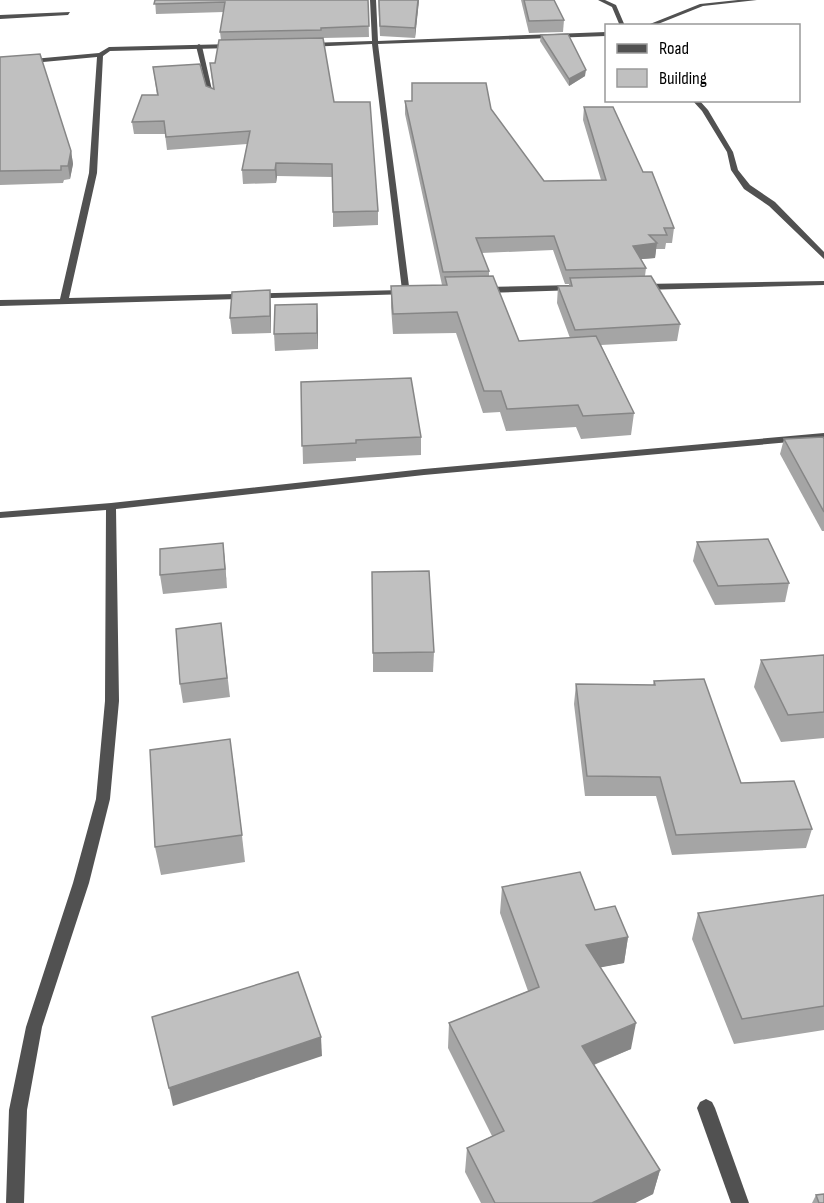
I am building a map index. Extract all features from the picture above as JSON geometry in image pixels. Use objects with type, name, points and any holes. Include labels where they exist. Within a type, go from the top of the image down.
[{"type":"street","points":[[373,0],[375,44],[407,292]]},
{"type":"street","points":[[601,0],[614,6],[622,24]]},
{"type":"street","points":[[652,24],[702,5],[754,0]]},
{"type":"street","points":[[0,17],[68,13]]},
{"type":"street","points":[[296,45],[375,44],[605,34]]},
{"type":"street","points":[[199,46],[212,98]]},
{"type":"street","points":[[0,64],[100,55],[109,49],[242,46]]},
{"type":"street","points":[[64,301],[93,173],[100,55]]},
{"type":"street","points":[[698,102],[730,152],[735,170],[747,187],[772,204],[824,257]]},
{"type":"street","points":[[633,287],[824,283]]},
{"type":"street","points":[[478,290],[585,288]]},
{"type":"street","points":[[0,303],[418,292]]},
{"type":"street","points":[[0,515],[111,506],[436,471],[824,436]]},
{"type":"street","points":[[15,1203],[18,1110],[34,1027],[81,883],[103,799],[112,700],[111,506]]},
{"type":"street","points":[[706,1108],[740,1203]]},
{"type":"building","points":[[155,0],[368,0],[369,26],[321,28],[321,30],[220,32],[225,2],[154,4]]},
{"type":"building","points":[[379,0],[418,0],[415,28],[380,26]]},
{"type":"building","points":[[524,0],[554,0],[564,20],[529,21]]},
{"type":"building","points":[[568,34],[586,70],[569,79],[541,35]]},
{"type":"building","points":[[323,38],[334,102],[370,102],[378,211],[333,212],[332,164],[276,163],[275,170],[242,170],[250,131],[166,137],[164,121],[132,122],[142,95],[158,95],[153,67],[200,64],[206,86],[214,89],[210,63],[215,63],[219,40]]},
{"type":"building","points":[[40,54],[71,151],[68,166],[61,166],[61,170],[0,171],[0,57]]},
{"type":"building","points":[[412,83],[486,83],[491,109],[544,181],[606,180],[584,107],[613,107],[643,172],[652,172],[674,228],[664,228],[667,235],[649,235],[657,243],[633,246],[646,268],[566,270],[554,236],[476,238],[489,271],[443,272],[405,101],[412,101]]},
{"type":"building","points":[[493,276],[519,341],[596,336],[634,413],[583,416],[578,405],[507,409],[501,391],[484,391],[457,312],[393,314],[391,286],[447,285],[445,277]]},
{"type":"building","points":[[651,276],[680,324],[575,330],[558,286],[572,286],[570,278]]},
{"type":"building","points":[[270,290],[270,316],[230,318],[232,292]]},
{"type":"building","points":[[317,304],[317,333],[274,334],[275,305]]},
{"type":"building","points":[[411,378],[421,437],[356,440],[356,443],[302,446],[301,382]]},
{"type":"building","points":[[823,437],[824,439],[824,512],[784,439]]},
{"type":"building","points":[[768,539],[789,583],[718,586],[697,542]]},
{"type":"building","points":[[223,543],[225,569],[160,575],[160,549]]},
{"type":"building","points":[[429,571],[434,652],[373,653],[372,572]]},
{"type":"building","points":[[221,623],[227,678],[180,684],[176,629]]},
{"type":"building","points":[[824,655],[824,712],[788,715],[761,660]]},
{"type":"building","points":[[704,679],[741,783],[794,781],[812,829],[676,835],[660,777],[587,776],[576,684],[655,685],[654,681]]},
{"type":"building","points":[[230,739],[242,835],[155,847],[150,750]]},
{"type":"building","points":[[580,872],[595,910],[615,906],[628,937],[586,945],[636,1023],[582,1046],[660,1170],[592,1203],[495,1203],[467,1148],[504,1131],[449,1023],[539,987],[502,887]]},
{"type":"building","points":[[824,895],[824,1006],[742,1019],[698,913]]},
{"type":"building","points":[[298,972],[321,1037],[169,1088],[152,1017]]},
{"type":"building","points":[[824,1194],[824,1203],[819,1203],[816,1195]]}]
